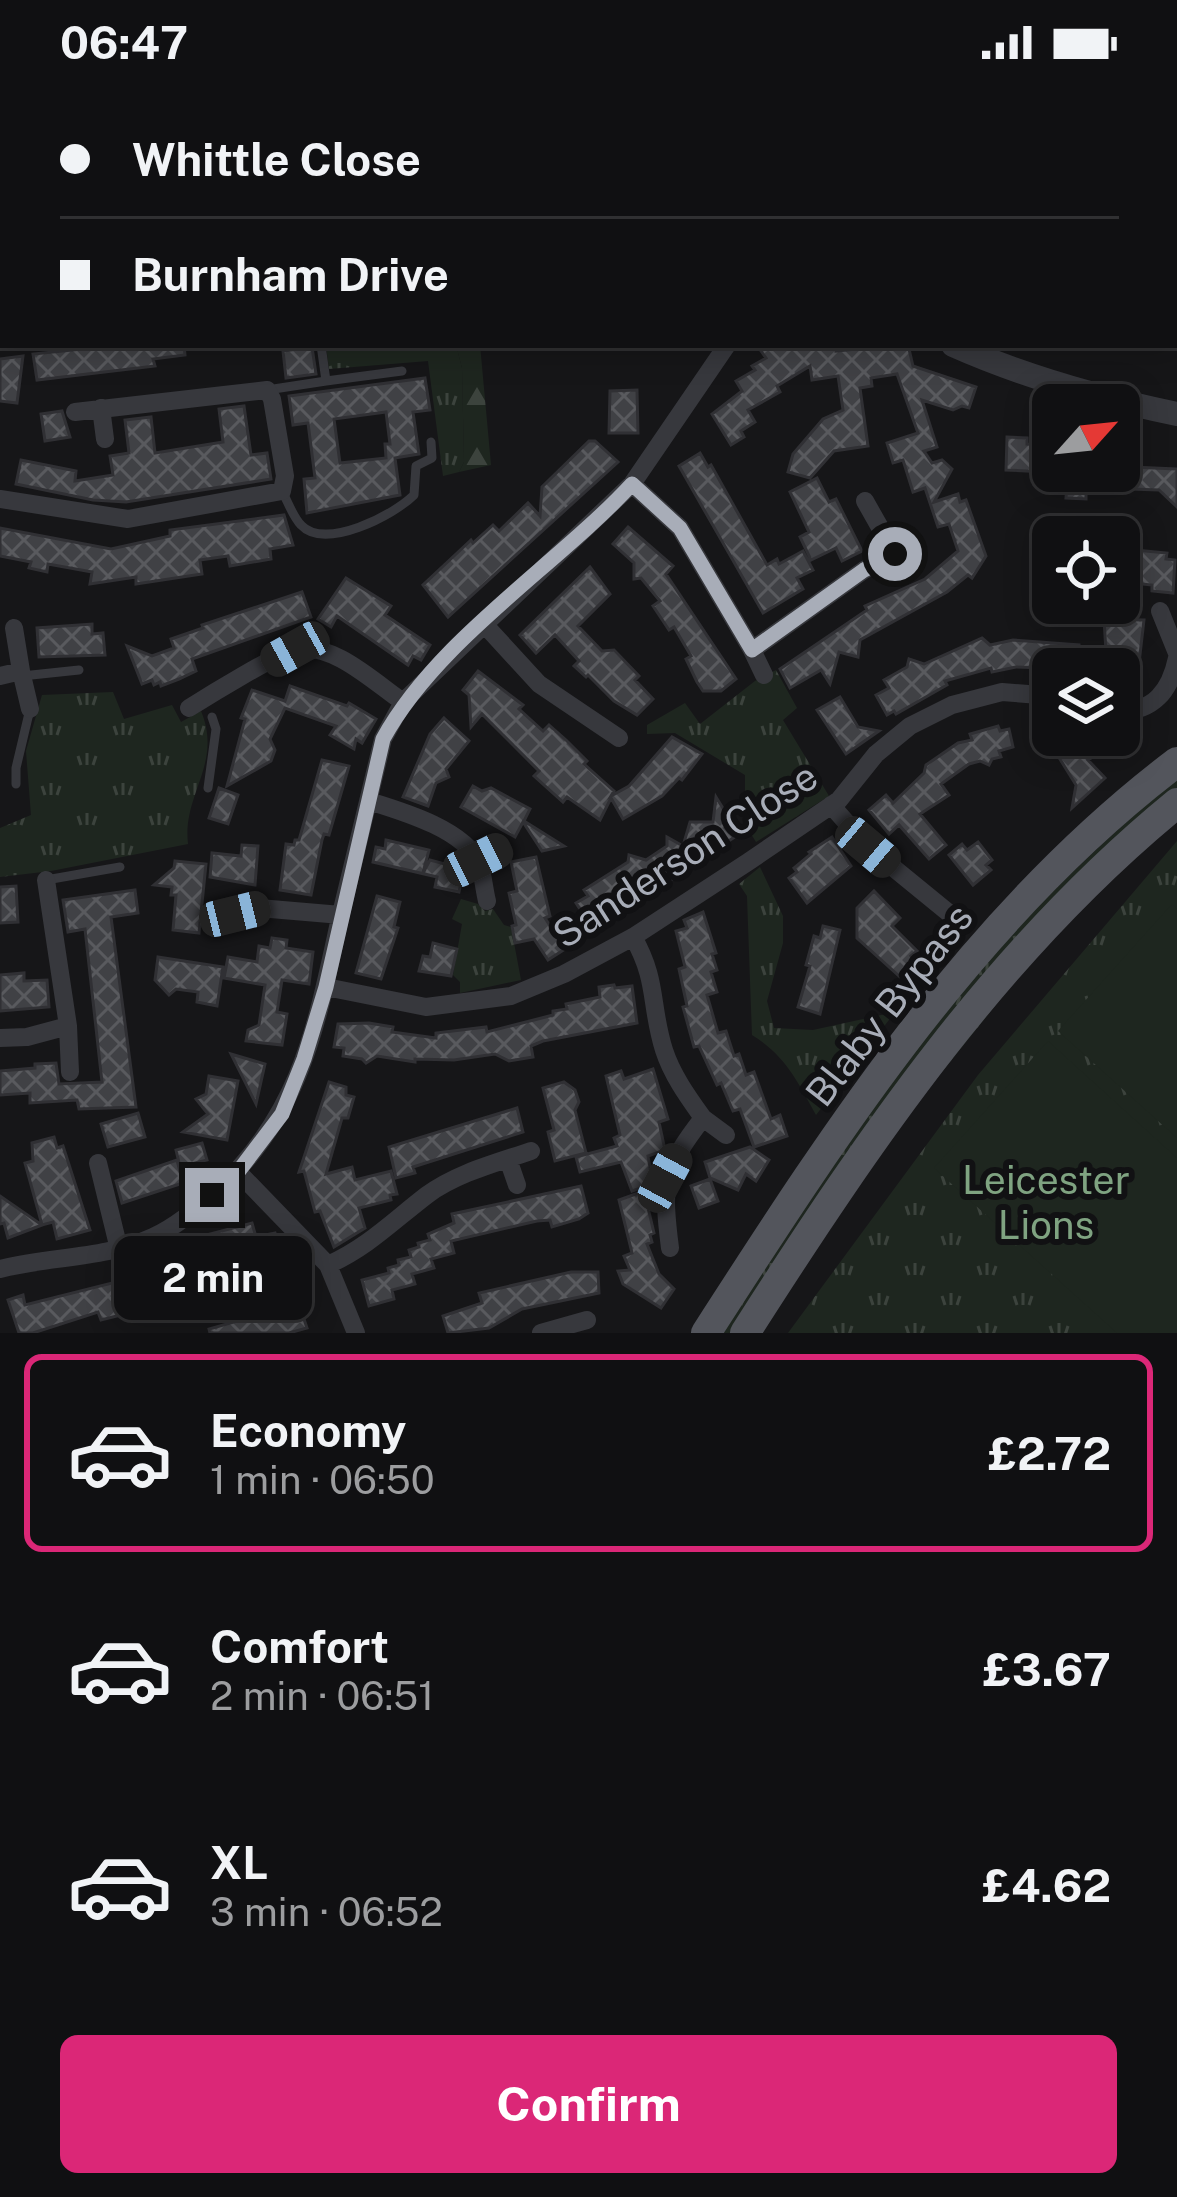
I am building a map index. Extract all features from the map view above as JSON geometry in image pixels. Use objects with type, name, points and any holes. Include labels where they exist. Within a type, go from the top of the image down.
[{"type":"main road","name":"Blaby Bypass","points":[[706,1333],[849,1116],[946,988],[1045,878],[1177,762]]},
{"type":"main road","name":"Blaby Bypass","points":[[745,1333],[866,1148],[988,988],[1099,872],[1177,803]]},
{"type":"street","points":[[0,1269],[119,1249],[153,1237],[186,1218],[238,1172],[282,1114],[304,1059],[326,987],[383,739],[403,702],[632,484],[725,348]]},
{"type":"street","points":[[960,348],[1000,366],[1114,401],[1177,414]]},
{"type":"street","points":[[0,500],[128,518],[282,491],[285,476],[267,390],[74,412]]},
{"type":"street","points":[[101,408],[106,439]]},
{"type":"street","points":[[632,484],[680,528],[764,675]]},
{"type":"street","points":[[865,501],[895,554]]},
{"type":"street","points":[[752,650],[864,570],[914,546]]},
{"type":"street","points":[[1140,711],[1155,703],[1172,680],[1177,656],[1160,611]]},
{"type":"street","points":[[483,623],[539,684],[623,742]]},
{"type":"street","points":[[14,628],[30,710]]},
{"type":"street","points":[[202,708],[295,649],[337,659],[403,702]]},
{"type":"street","points":[[0,676],[22,673]]},
{"type":"street","name":"Sanderson Close","points":[[326,987],[427,1007],[511,996],[633,937],[831,805],[876,754],[910,726],[952,705],[1002,692],[1032,694]]},
{"type":"street","points":[[369,801],[433,824],[478,860],[487,901]]},
{"type":"street","points":[[831,805],[868,847],[950,914]]},
{"type":"street","points":[[478,860],[500,849]]},
{"type":"street","points":[[46,880],[68,1026],[70,1072]]},
{"type":"street","points":[[235,914],[276,908],[341,915]]},
{"type":"street","points":[[633,937],[650,965],[663,1049],[682,1088],[704,1118],[726,1135]]},
{"type":"street","points":[[0,1038],[27,1037],[68,1026]]},
{"type":"street","points":[[670,1248],[665,1178],[704,1118]]},
{"type":"street","points":[[328,1265],[361,1250],[430,1193],[476,1169],[531,1151]]},
{"type":"street","points":[[508,1160],[517,1185]]},
{"type":"street","points":[[98,1163],[119,1249]]},
{"type":"street","points":[[238,1172],[328,1265],[349,1331]]},
{"type":"street","points":[[541,1333],[587,1319]]},
{"type":"lane","points":[[321,348],[326,381]]},
{"type":"lane","points":[[267,390],[402,371]]},
{"type":"lane","points":[[282,491],[302,526],[318,536],[371,522],[401,508],[414,495],[416,466],[432,458],[431,442]]},
{"type":"lane","points":[[22,673],[79,670]]},
{"type":"lane","points":[[202,708],[216,729],[208,788]]},
{"type":"lane","points":[[16,784],[30,710]]},
{"type":"lane","points":[[46,880],[120,867]]},
{"type":"green space","points":[[326,348],[457,348],[462,368],[464,462],[459,472],[443,476],[428,361],[329,369]]},
{"type":"green space","points":[[457,348],[480,348],[491,465],[459,472],[464,462],[462,368]]},
{"type":"green space","points":[[776,670],[797,708],[783,720],[829,796],[756,842],[745,824],[745,775],[675,733],[647,734],[647,725],[685,703],[700,724]]},
{"type":"green space","points":[[113,692],[124,719],[172,705],[181,722],[201,711],[207,747],[188,844],[0,877],[0,828],[31,815],[26,751],[42,695]]},
{"type":"green space","points":[[1177,778],[1177,790],[1155,807],[732,1333],[720,1333],[842,1144],[931,1025],[1048,896]]},
{"type":"green space","name":"Leicester Lions","points":[[1177,841],[1177,1333],[788,1333],[978,1075]]},
{"type":"green space","points":[[760,867],[783,916],[783,943],[767,1001],[774,1028],[813,1030],[895,1012],[816,1115],[782,1060],[752,1035],[747,896],[739,884]]},
{"type":"green space","points":[[461,899],[485,911],[493,909],[511,927],[521,980],[460,993],[460,982],[453,975],[462,924],[452,919]]},
{"type":"green space","points":[[1172,904],[1177,909],[1177,1138],[1058,1031]]},
{"type":"green space","points":[[1048,1041],[1177,1158],[1177,1325],[1169,1333],[1117,1333],[934,1168]]},
{"type":"building","points":[[92,348],[184,348],[185,355],[153,359],[155,366],[37,380],[33,354]]},
{"type":"building","points":[[312,348],[316,374],[286,378],[283,351]]},
{"type":"building","points":[[906,348],[913,366],[976,387],[969,408],[953,410],[922,400],[937,447],[924,451],[932,463],[942,460],[952,469],[934,502],[958,494],[960,502],[966,500],[986,556],[972,578],[968,575],[947,592],[860,640],[858,657],[839,652],[830,684],[821,670],[790,688],[780,669],[867,610],[865,606],[925,579],[958,551],[949,524],[938,527],[925,488],[913,492],[903,460],[893,463],[887,443],[918,433],[897,374],[871,378],[872,386],[860,388],[868,446],[834,451],[810,478],[788,472],[793,454],[823,419],[843,410],[838,376],[812,380],[810,366],[777,386],[780,392],[748,410],[755,422],[731,445],[712,414],[742,391],[736,381],[766,358],[761,351]]},
{"type":"building","points":[[23,356],[17,403],[0,401],[0,359]]},
{"type":"building","points":[[425,378],[430,410],[413,412],[419,454],[395,458],[400,495],[307,513],[304,479],[315,478],[308,423],[293,425],[289,396]],"holes":[[[386,412],[390,444],[385,444],[386,458],[340,463],[334,419]]]},
{"type":"building","points":[[637,390],[638,433],[609,433],[610,391]]},
{"type":"building","points":[[244,406],[251,455],[267,453],[271,479],[126,502],[16,484],[21,460],[76,471],[75,481],[113,475],[110,456],[129,453],[125,420],[151,417],[155,453],[223,442],[219,409]]},
{"type":"building","points":[[62,411],[70,437],[45,441],[41,414]]},
{"type":"building","points":[[1007,437],[1027,438],[1027,444],[1032,444],[1032,471],[1006,470]]},
{"type":"building","points":[[589,441],[618,462],[448,617],[423,585],[471,540],[473,543],[493,525],[499,531],[528,503],[540,516],[542,487]]},
{"type":"building","points":[[700,453],[767,565],[803,551],[813,570],[797,578],[803,589],[763,613],[679,466]]},
{"type":"building","points":[[1140,467],[1177,469],[1177,507],[1159,490],[1140,489]]},
{"type":"building","points":[[817,478],[829,502],[836,499],[862,551],[842,561],[836,548],[811,560],[800,537],[809,532],[790,492]]},
{"type":"building","points":[[1066,492],[1086,492],[1086,499],[1066,498]]},
{"type":"building","points":[[284,515],[293,545],[270,549],[271,559],[230,566],[228,556],[200,560],[202,574],[136,584],[136,577],[90,584],[92,572],[48,564],[47,572],[29,568],[31,562],[0,556],[0,528],[111,549],[170,536],[170,530]]},
{"type":"building","points":[[628,527],[673,566],[666,574],[736,679],[721,691],[703,691],[674,627],[669,630],[653,606],[660,601],[641,578],[634,579],[634,563],[613,544]]},
{"type":"building","points":[[1140,550],[1167,553],[1166,559],[1175,560],[1173,593],[1152,591],[1152,585],[1140,584]]},
{"type":"building","points":[[590,567],[610,594],[578,626],[602,651],[614,650],[639,676],[635,680],[653,699],[637,715],[574,666],[579,661],[555,635],[536,653],[520,635]]},
{"type":"building","points":[[346,578],[391,606],[385,615],[430,645],[421,660],[413,656],[408,665],[337,616],[331,627],[318,619]]},
{"type":"building","points":[[302,592],[311,617],[192,659],[196,671],[179,679],[161,686],[152,680],[142,684],[127,646],[152,656],[174,648],[171,639],[202,625]]},
{"type":"building","points":[[1144,620],[1140,655],[1140,648],[1106,648],[1104,624]]},
{"type":"building","points":[[92,624],[92,634],[103,633],[105,655],[39,657],[37,628]]},
{"type":"building","points":[[982,638],[990,645],[1013,640],[1079,645],[1032,648],[1032,668],[992,672],[991,668],[945,681],[947,685],[887,715],[876,695],[889,688],[884,680],[907,667],[909,659],[924,664]]},
{"type":"building","points":[[478,671],[523,705],[519,709],[543,731],[549,725],[566,740],[614,791],[611,796],[629,786],[672,737],[702,754],[662,796],[623,819],[611,798],[600,820],[567,797],[563,802],[534,776],[539,771],[482,714],[471,727],[469,695],[463,690]]},
{"type":"building","points":[[290,686],[349,703],[376,719],[362,743],[356,739],[354,749],[330,735],[336,726],[285,708],[270,739],[275,750],[271,761],[227,786],[252,690],[285,701]]},
{"type":"building","points":[[840,697],[858,727],[879,731],[846,754],[817,710]]},
{"type":"building","points":[[444,718],[469,741],[446,769],[449,777],[436,783],[428,806],[403,797],[430,734]]},
{"type":"building","points":[[998,726],[1000,731],[1009,729],[1013,747],[999,751],[1001,757],[989,765],[969,764],[941,784],[949,795],[920,814],[946,845],[929,859],[899,825],[889,834],[869,810],[886,795],[893,803],[924,773],[926,765],[958,743],[972,740],[970,734]]},
{"type":"building","points":[[1058,756],[1090,756],[1088,760],[1105,778],[1072,808],[1076,785]]},
{"type":"building","points":[[322,760],[349,766],[329,835],[324,834],[322,840],[311,895],[280,890],[286,844],[299,840]]},
{"type":"building","points":[[473,786],[482,791],[491,788],[530,809],[524,821],[564,846],[542,851],[523,822],[515,837],[461,807]]},
{"type":"building","points":[[219,788],[238,795],[228,824],[209,818]]},
{"type":"building","points":[[716,797],[739,834],[671,880],[653,888],[650,884],[591,926],[576,903],[588,896],[584,890],[628,862],[629,855],[646,860],[667,846],[667,837],[683,846],[690,822],[713,822]]},
{"type":"building","points":[[832,837],[851,866],[807,903],[789,878],[809,852]]},
{"type":"building","points":[[386,840],[429,850],[423,873],[430,860],[464,869],[459,892],[435,887],[437,877],[373,862],[376,847],[385,849]]},
{"type":"building","points":[[978,842],[992,860],[986,865],[991,870],[973,885],[949,855],[962,844],[967,850]]},
{"type":"building","points":[[242,845],[258,846],[255,885],[210,877],[212,853],[241,856]]},
{"type":"building","points":[[536,857],[550,916],[545,918],[565,949],[548,960],[534,939],[515,943],[512,926],[516,925],[509,893],[517,891],[511,862]]},
{"type":"building","points":[[175,861],[206,864],[199,933],[173,930],[176,895],[171,895],[172,887],[154,885],[174,868]]},
{"type":"building","points":[[16,886],[18,922],[0,923],[0,887]]},
{"type":"building","points":[[135,890],[138,913],[111,917],[136,1107],[79,1109],[77,1100],[30,1103],[30,1093],[0,1095],[0,1071],[35,1068],[35,1064],[56,1063],[59,1084],[102,1082],[85,929],[68,932],[63,900]]},
{"type":"building","points":[[874,891],[900,918],[892,926],[917,951],[911,956],[924,970],[909,985],[857,938],[857,908]]},
{"type":"building","points":[[377,896],[400,902],[394,927],[398,928],[381,979],[356,973]]},
{"type":"building","points":[[703,912],[716,953],[712,954],[717,970],[711,972],[717,992],[707,995],[718,1033],[726,1031],[746,1075],[754,1072],[771,1119],[780,1115],[787,1136],[754,1147],[740,1109],[733,1111],[699,1046],[694,1047],[683,1007],[687,1006],[679,969],[685,967],[676,931],[687,928],[684,920]]},
{"type":"building","points":[[823,926],[840,930],[820,1014],[798,1007],[814,936],[820,938]]},
{"type":"building","points":[[272,938],[287,940],[286,948],[313,952],[309,984],[282,980],[277,1012],[287,1014],[282,1045],[246,1041],[248,1030],[259,1025],[265,985],[224,978],[228,957],[257,962],[259,946],[270,948]]},
{"type":"building","points":[[433,943],[457,949],[451,976],[419,971]]},
{"type":"building","points":[[158,957],[223,967],[217,1006],[197,1002],[198,992],[176,989],[169,995],[155,980]]},
{"type":"building","points":[[24,973],[24,981],[47,980],[49,1007],[0,1011],[0,975]]},
{"type":"building","points":[[632,986],[637,1023],[543,1041],[531,1046],[533,1057],[509,1061],[495,1054],[415,1062],[377,1056],[366,1063],[343,1056],[344,1048],[334,1047],[338,1024],[369,1023],[393,1027],[392,1032],[436,1038],[436,1033],[486,1027],[487,1032],[553,1015],[553,1011],[567,1009],[566,1004],[600,997],[599,987]]},
{"type":"building","points":[[231,1054],[265,1064],[256,1104]]},
{"type":"building","points":[[653,1069],[668,1119],[659,1122],[665,1150],[648,1156],[653,1184],[632,1191],[621,1162],[580,1172],[576,1157],[617,1146],[614,1138],[620,1135],[606,1076],[621,1071],[624,1079]]},
{"type":"building","points":[[209,1076],[238,1081],[227,1140],[183,1132],[208,1114],[196,1099],[206,1094]]},
{"type":"building","points":[[329,1082],[346,1087],[346,1095],[354,1097],[348,1118],[342,1118],[326,1174],[352,1167],[355,1180],[391,1171],[397,1194],[359,1208],[365,1228],[334,1247],[320,1211],[315,1212],[304,1171],[299,1172]]},
{"type":"building","points":[[564,1082],[575,1090],[579,1102],[575,1110],[586,1153],[555,1161],[548,1132],[554,1130],[543,1088]]},
{"type":"building","points":[[517,1108],[523,1132],[413,1167],[415,1173],[396,1178],[389,1147]]},
{"type":"building","points":[[138,1113],[145,1137],[108,1147],[101,1124]]},
{"type":"building","points":[[54,1137],[57,1148],[63,1146],[90,1230],[57,1239],[53,1222],[42,1225],[25,1163],[33,1161],[32,1143]]},
{"type":"building","points":[[202,1143],[207,1160],[180,1167],[176,1150]]},
{"type":"building","points":[[750,1147],[769,1160],[756,1181],[746,1174],[738,1190],[710,1178],[705,1162]]},
{"type":"building","points":[[177,1160],[183,1183],[122,1203],[116,1181]]},
{"type":"building","points":[[710,1179],[718,1201],[699,1208],[691,1186]]},
{"type":"building","points":[[581,1186],[588,1213],[579,1219],[552,1227],[550,1220],[537,1221],[451,1241],[454,1253],[431,1259],[434,1268],[412,1274],[415,1284],[392,1290],[394,1299],[369,1306],[362,1280],[389,1273],[388,1268],[399,1265],[398,1260],[411,1257],[409,1250],[430,1240],[428,1234],[454,1223],[452,1214]]},
{"type":"building","points":[[644,1191],[654,1233],[647,1244],[659,1274],[674,1289],[661,1308],[623,1284],[618,1271],[630,1270],[624,1256],[632,1253],[619,1200]]},
{"type":"building","points":[[0,1196],[42,1225],[8,1238],[4,1223],[0,1224]]},
{"type":"building","points":[[252,1223],[256,1237],[275,1233],[280,1253],[163,1291],[149,1308],[101,1320],[98,1312],[19,1333],[8,1300],[23,1295],[25,1305],[160,1271],[159,1265],[188,1257],[186,1249],[212,1241],[210,1234]]},
{"type":"building","points":[[571,1272],[598,1272],[599,1293],[522,1309],[489,1328],[448,1333],[443,1316],[482,1303],[479,1293]]},
{"type":"building","points":[[292,1283],[307,1328],[289,1333],[210,1333],[209,1329],[266,1313],[264,1305],[274,1302],[270,1288]]},
{"type":"route","points":[[212,1195],[238,1172],[282,1114],[304,1059],[326,987],[383,739],[403,702],[552,556],[632,484],[680,528],[752,650],[864,570],[895,554]]}]
